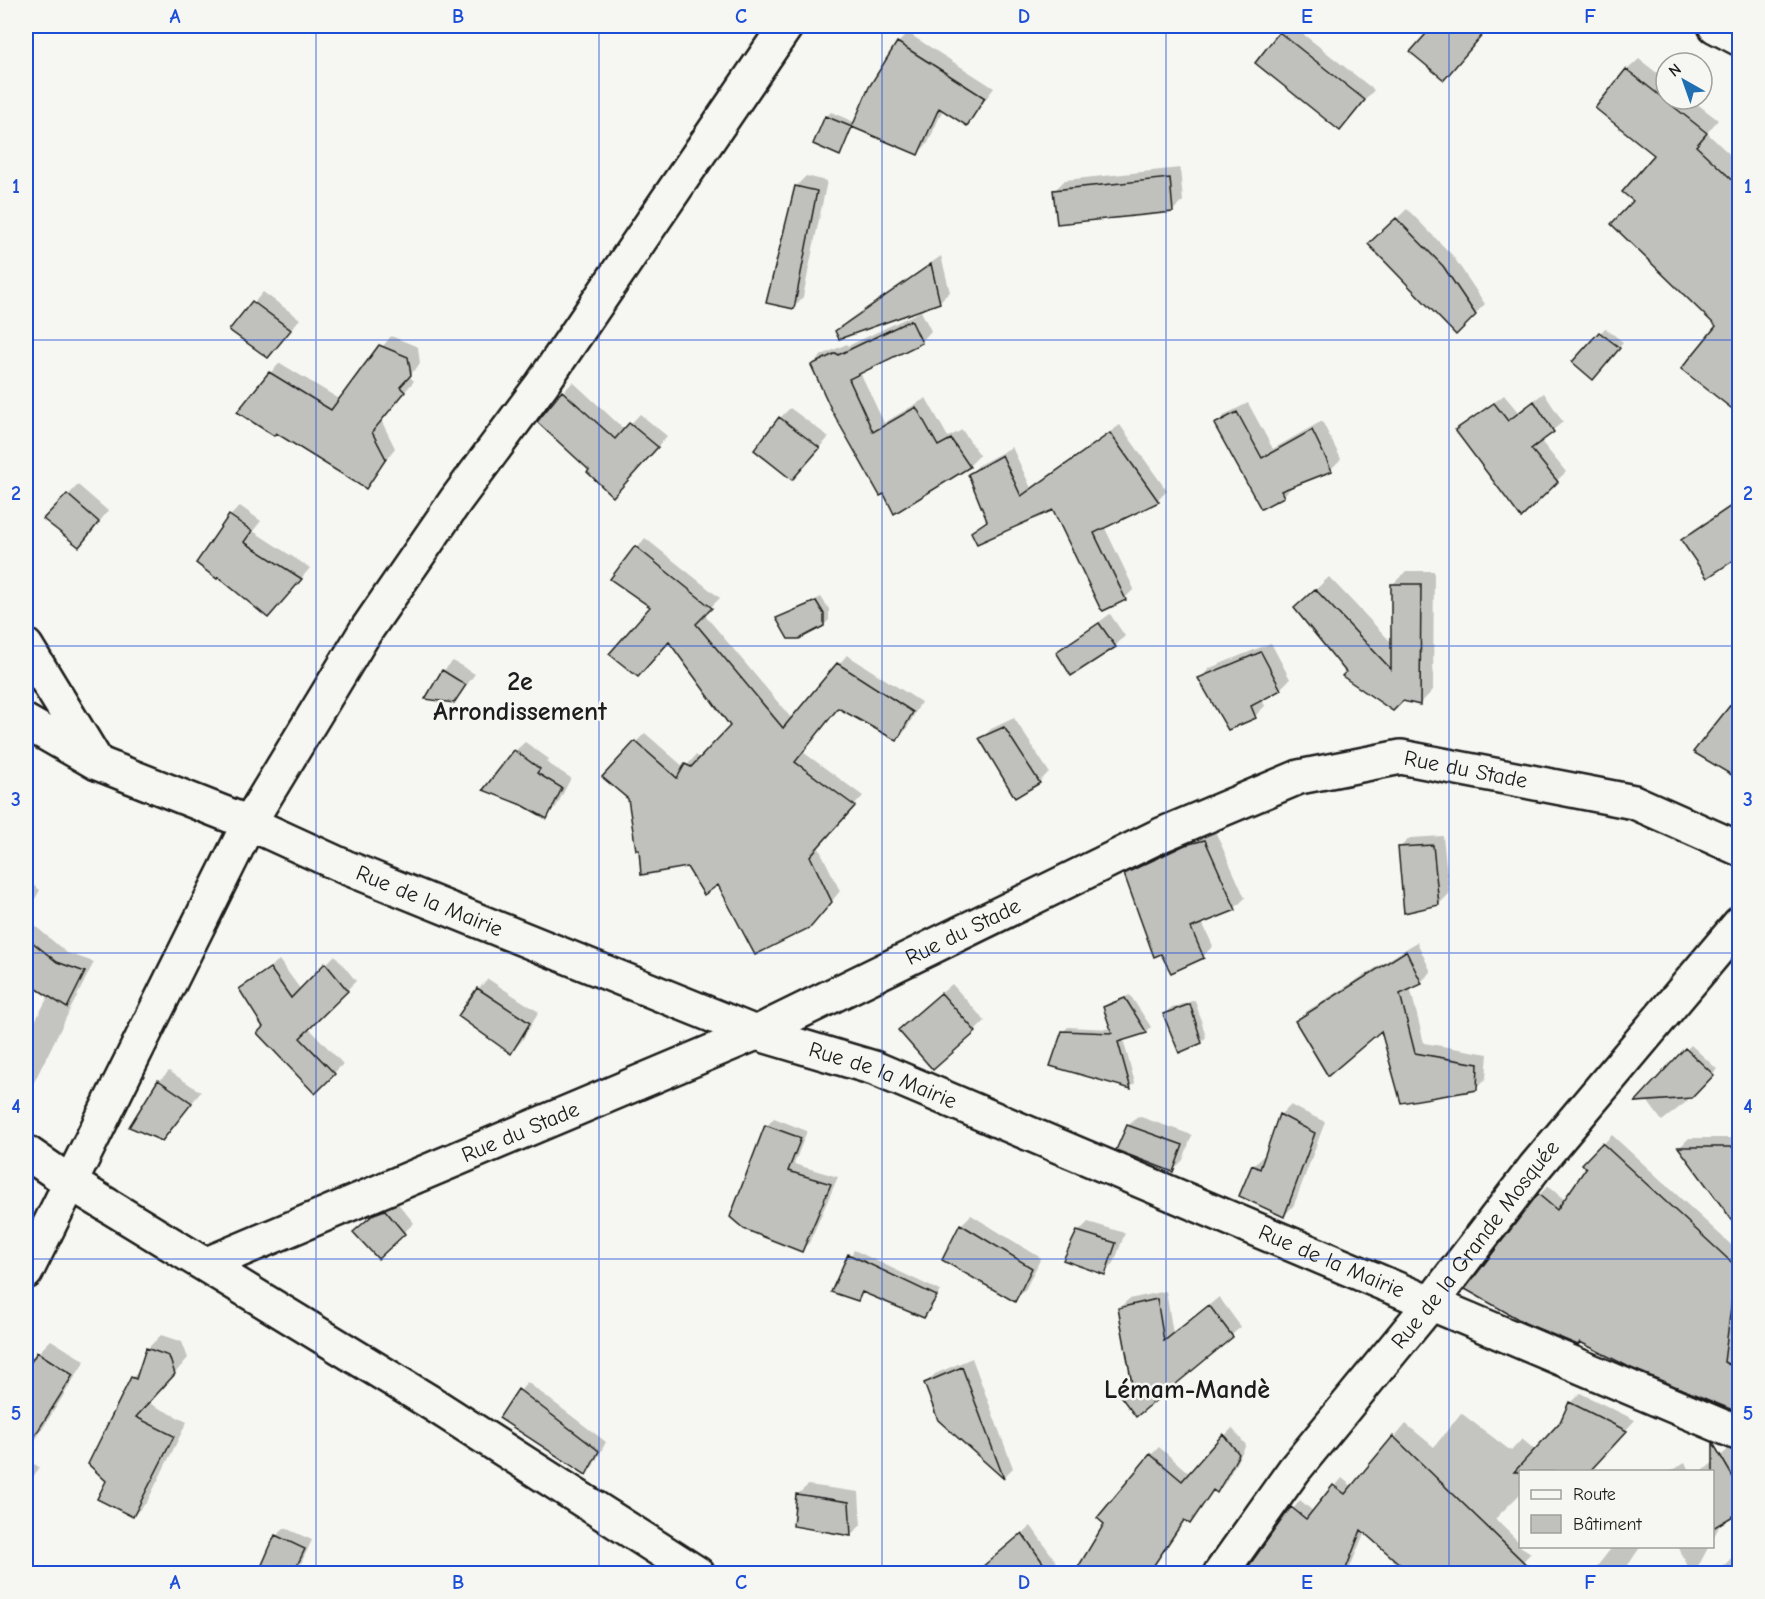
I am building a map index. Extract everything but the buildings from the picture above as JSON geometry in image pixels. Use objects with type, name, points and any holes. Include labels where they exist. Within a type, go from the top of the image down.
[{"type":"street","points":[[26,1272],[249,824],[365,632],[456,500],[542,384],[786,26]]},
{"type":"street","points":[[1715,26],[1740,39]]},
{"type":"street","points":[[26,646],[97,763]]},
{"type":"street","name":"Rue de la Mairie","points":[[26,722],[97,763],[249,824],[345,867],[756,1034],[874,1068],[1740,1434]]},
{"type":"street","name":"Rue du Stade","points":[[207,1264],[756,1034],[1161,835],[1299,777],[1401,757],[1634,802],[1740,849]]},
{"type":"street","name":"Rue de la Grande Mosquée","points":[[1220,1574],[1294,1470],[1431,1303],[1535,1167],[1740,923]]},
{"type":"street","points":[[26,1152],[71,1183],[428,1401],[698,1574]]},
{"type":"district","name":"2e Arrondissement","points":[[520,697]]},
{"type":"district","name":"Lémam-Mandè","points":[[1187,1390]]}]
